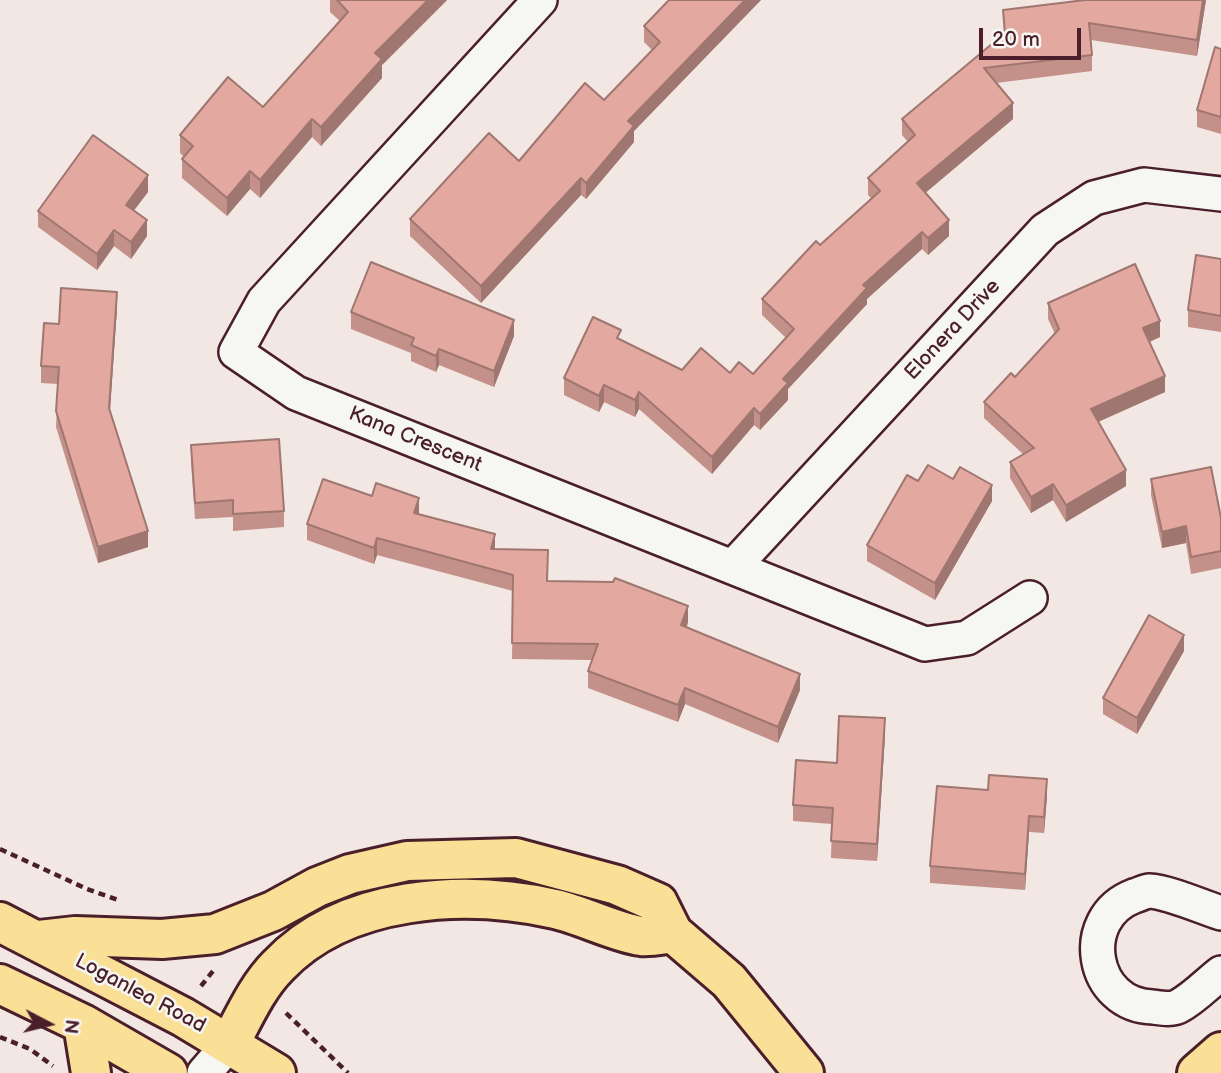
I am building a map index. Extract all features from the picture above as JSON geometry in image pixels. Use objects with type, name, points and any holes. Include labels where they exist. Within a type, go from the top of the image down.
[{"type":"main road","points":[[38,940],[75,936],[162,939],[215,934],[273,911],[317,887],[350,874],[407,861],[465,857],[516,858],[617,884],[658,903],[673,933],[729,981],[804,1073]]},
{"type":"main road","points":[[228,1058],[276,967],[303,943],[369,913],[412,902],[510,901],[592,919],[642,936],[673,933]]},
{"type":"main road","name":"Loganlea Road","points":[[0,922],[38,940],[228,1058],[276,1073]]},
{"type":"main road","points":[[0,985],[83,1024],[168,1073]]},
{"type":"main road","points":[[83,1024],[91,1073]]},
{"type":"main road","points":[[1198,1073],[1221,1052]]},
{"type":"street","name":"Kana Crescent","points":[[540,0],[264,301],[236,352],[296,393],[925,644],[967,638],[1030,598]]},
{"type":"street","name":"Elonera Drive","points":[[733,567],[1045,230],[1094,198],[1144,185],[1221,194]]},
{"type":"street","points":[[1221,913],[1149,891],[1126,899],[1107,914],[1097,935],[1097,958],[1107,984],[1125,1000],[1147,1007],[1177,1008],[1221,973]]},
{"type":"street","points":[[204,1073],[228,1058]]},
{"type":"path","points":[[0,1037],[30,1049],[54,1066],[55,1073]]},
{"type":"building","points":[[337,0],[428,0],[375,53],[382,59],[321,127],[312,119],[260,180],[250,171],[227,198],[182,159],[193,146],[180,135],[228,77],[263,107],[348,12]]},
{"type":"building","points":[[669,0],[745,0],[628,121],[634,126],[586,183],[581,178],[481,286],[410,219],[489,133],[519,161],[585,83],[604,100],[660,42],[644,26]]},
{"type":"building","points":[[1085,0],[1203,0],[1197,40],[1089,23],[1092,55],[984,68],[1013,103],[917,183],[949,220],[928,238],[922,232],[863,285],[867,288],[783,379],[788,383],[760,414],[754,408],[712,457],[639,392],[635,400],[604,385],[599,396],[564,378],[593,317],[621,330],[617,338],[682,370],[701,348],[730,373],[739,362],[753,374],[794,329],[762,299],[816,241],[820,245],[880,191],[868,178],[915,135],[902,119],[1005,33],[1003,10]]},
{"type":"building","points":[[1215,47],[1221,49],[1221,117],[1197,110]]},
{"type":"building","points":[[93,135],[148,175],[126,205],[147,220],[131,242],[114,230],[97,254],[38,211]]},
{"type":"building","points":[[1196,255],[1221,259],[1221,316],[1188,310]]},
{"type":"building","points":[[371,262],[514,320],[494,371],[439,349],[436,356],[411,345],[414,338],[351,312]]},
{"type":"building","points":[[1135,264],[1160,321],[1143,328],[1165,376],[1091,409],[1126,470],[1066,505],[1053,484],[1031,497],[1010,462],[1034,448],[984,402],[1011,373],[1015,377],[1059,329],[1048,303]]},
{"type":"building","points":[[61,288],[117,292],[109,408],[148,531],[98,547],[56,411],[59,367],[41,366],[44,323],[59,324]]},
{"type":"building","points":[[279,439],[284,511],[233,514],[233,500],[195,503],[191,445]]},
{"type":"building","points":[[928,465],[953,479],[960,467],[992,485],[935,583],[867,545],[907,475],[918,481]]},
{"type":"building","points":[[1211,467],[1221,518],[1221,551],[1191,557],[1186,526],[1162,532],[1151,479]]},
{"type":"building","points":[[323,479],[372,496],[376,483],[419,498],[414,513],[495,534],[491,549],[548,550],[547,581],[613,582],[615,578],[688,606],[681,625],[800,674],[778,727],[685,688],[678,705],[588,671],[598,644],[512,643],[513,575],[377,538],[374,548],[307,524]]},
{"type":"building","points":[[1149,615],[1184,635],[1137,718],[1103,698]]},
{"type":"building","points":[[839,716],[885,718],[877,844],[831,841],[833,808],[793,805],[796,760],[837,763]]},
{"type":"building","points":[[989,775],[1047,779],[1044,817],[1029,816],[1025,874],[930,866],[937,786],[988,790]]}]
